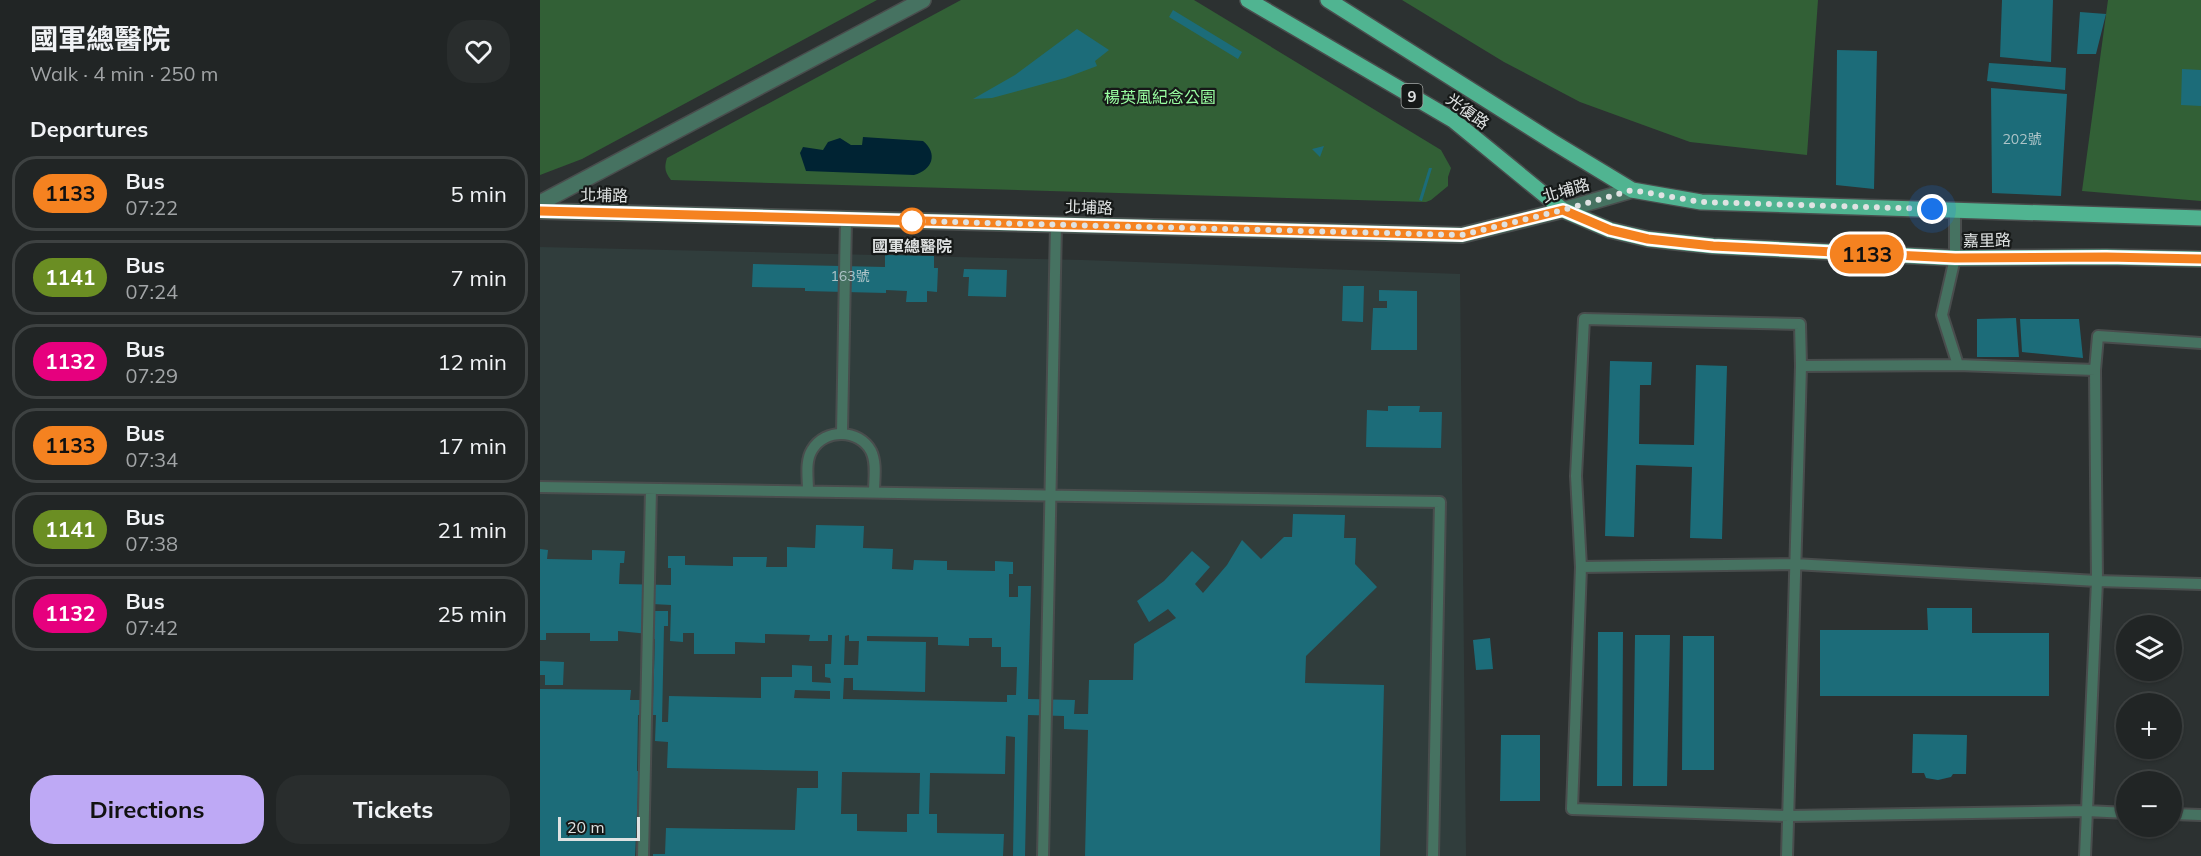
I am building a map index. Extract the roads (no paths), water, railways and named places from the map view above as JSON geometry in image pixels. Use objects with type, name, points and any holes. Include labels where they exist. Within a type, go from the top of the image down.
[{"type":"main road","name":"光復路","points":[[1248,0],[1453,120],[1563,210]]},
{"type":"main road","name":"光復路","points":[[1328,0],[1632,190]]},
{"type":"main road","name":"嘉里路","points":[[1632,190],[1701,202],[2201,218]]},
{"type":"main road","name":"嘉里路","points":[[1563,210],[1610,230],[1648,239],[1713,246],[1955,258],[2201,259]]},
{"type":"street","points":[[540,203],[923,0]]},
{"type":"street","name":"北埔路","points":[[540,211],[1462,235],[1632,190]]},
{"type":"lane","points":[[1955,210],[1955,258],[1942,315],[1958,365]]},
{"type":"lane","points":[[842,433],[846,219]]},
{"type":"lane","points":[[1043,856],[1056,225]]},
{"type":"lane","points":[[1787,856],[1790,816],[1794,564],[1801,366],[1800,324],[1584,319],[1576,476],[1581,567],[1572,809],[1790,816],[2116,812]]},
{"type":"lane","points":[[2085,856],[2097,581],[2095,370],[2098,336],[2201,343]]},
{"type":"lane","points":[[1801,366],[1958,365],[2095,370]]},
{"type":"lane","points":[[807,491],[808,461],[812,450],[830,435],[842,433],[853,435],[871,451],[874,462],[874,492]]},
{"type":"lane","points":[[540,486],[1440,502],[1433,856]]},
{"type":"lane","points":[[643,856],[651,489]]},
{"type":"lane","points":[[1581,567],[1794,564],[2097,581],[2201,584]]},
{"type":"lane","points":[[2182,814],[2201,815]]},
{"type":"water","points":[[863,137],[923,141],[931,151],[931,161],[926,169],[914,175],[806,171],[800,153],[803,147],[823,150],[828,142],[840,138],[851,145],[862,145]]},
{"type":"place","name":"國軍總醫院","points":[[912,221]]},
{"type":"park label","name":"楊英風紀念公園","points":[[1160,97]]}]
